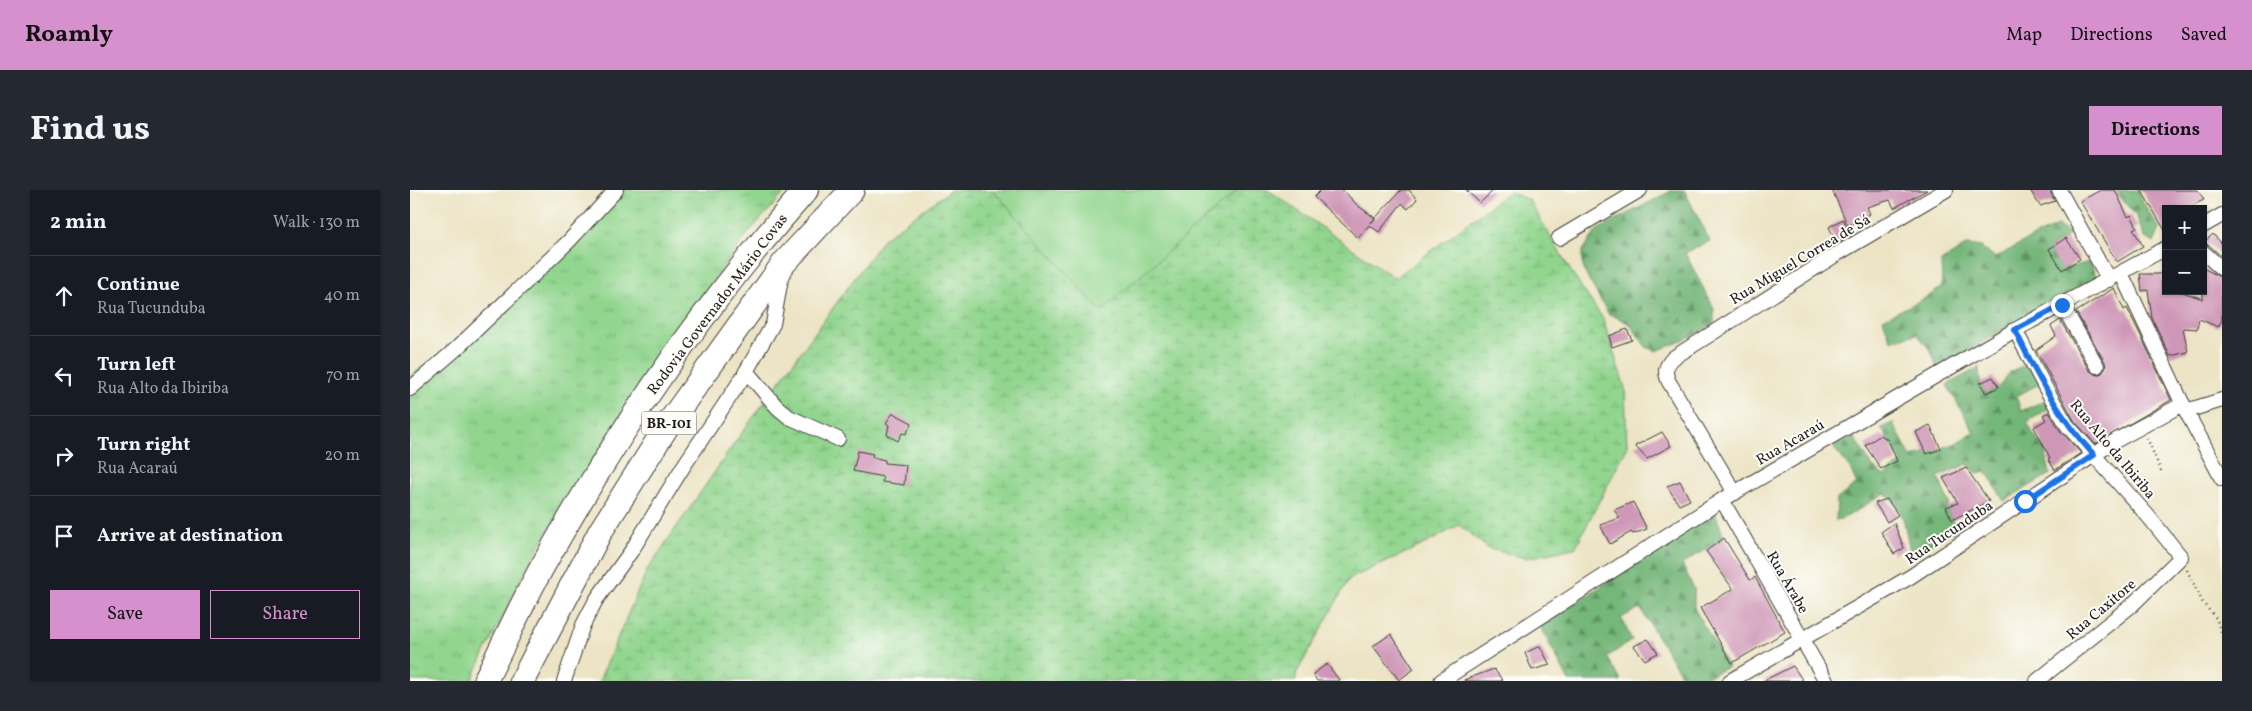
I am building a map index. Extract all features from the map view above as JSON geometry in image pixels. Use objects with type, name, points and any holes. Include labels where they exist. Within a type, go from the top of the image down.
[{"type":"highway","name":"Rodovia Governador Mário Covas","points":[[485,681],[541,570],[592,481],[643,401],[719,296],[806,190]]},
{"type":"highway","name":"Rodovia Governador Mário Covas","points":[[522,681],[605,524],[671,420],[784,263],[852,190]]},
{"type":"street","points":[[410,389],[456,349],[569,241],[616,190]]},
{"type":"street","points":[[830,214],[860,190]]},
{"type":"street","points":[[1559,238],[1640,190]]},
{"type":"street","name":"Rua Miguel Correa de Sá","points":[[1735,493],[1669,382],[1665,369],[1673,358],[1837,254],[1946,190]]},
{"type":"street","points":[[2059,190],[2115,276],[2184,408],[2220,471]]},
{"type":"street","points":[[2207,224],[2222,215]]},
{"type":"street","name":"Rua Acaraú","points":[[1441,681],[1722,500],[2015,330],[2162,250]]},
{"type":"street","points":[[2207,256],[2222,269]]},
{"type":"street","points":[[564,681],[583,625],[596,600],[632,550],[683,467],[746,371],[773,324],[784,263]]},
{"type":"street","points":[[2062,305],[2097,366]]},
{"type":"street","name":"Rua Alto da Ibiriba","points":[[2015,330],[2067,424],[2148,516],[2181,557]]},
{"type":"street","points":[[746,371],[777,407],[789,417],[838,439]]},
{"type":"street","name":"Rua Tucunduba","points":[[1730,681],[1910,577],[2094,455],[2142,426],[2184,408],[2222,400]]},
{"type":"street","name":"Rua Árabe","points":[[1722,500],[1826,681]]},
{"type":"street","name":"Rua Caxitore","points":[[2038,681],[2132,606],[2181,557]]},
{"type":"path","points":[[2142,426],[2162,473]]},
{"type":"path","points":[[2181,557],[2203,603],[2216,618],[2222,634]]},
{"type":"green space","points":[[615,190],[787,190],[748,233],[664,348],[558,513],[526,569],[471,681],[410,681],[410,376],[438,356],[586,231]]},
{"type":"green space","points":[[951,190],[993,190],[1101,310],[1238,190],[1268,190],[1395,278],[1509,192],[1529,200],[1572,273],[1603,319],[1625,388],[1627,448],[1575,548],[1526,558],[1489,549],[1459,525],[1429,542],[1349,579],[1296,674],[1296,681],[599,681],[647,570],[736,441],[884,238]]},
{"type":"green space","points":[[993,190],[1238,190],[1101,311]]},
{"type":"green space","points":[[1673,190],[1684,190],[1710,241],[1685,253],[1714,309],[1714,324],[1684,340],[1656,351],[1646,347],[1630,324],[1608,313],[1586,275],[1582,263],[1582,252],[1597,230]]},
{"type":"green space","points":[[2117,190],[2138,190],[2143,203],[2160,229],[2154,243],[2144,237],[2137,217],[2118,195]]},
{"type":"green space","points":[[2057,226],[2072,233],[2049,249],[2062,269],[2090,262],[2097,278],[1937,368],[1931,351],[1917,334],[1891,341],[1883,319],[1929,296],[1942,287],[1941,262],[1967,245],[1981,247],[1996,258],[2021,243]]},
{"type":"green space","points":[[2034,361],[2043,382],[2016,396],[2021,411],[2046,400],[2051,407],[2027,422],[2035,437],[2044,447],[2050,474],[2004,501],[1986,471],[1977,473],[1967,464],[1938,477],[1949,503],[1946,507],[1957,529],[1911,554],[1904,521],[1897,507],[1885,493],[1836,521],[1837,499],[1857,484],[1850,468],[1833,447],[1853,436],[1872,466],[1884,476],[1902,462],[1881,428],[1893,423],[1911,457],[1954,444],[1974,432],[1947,385],[1979,367],[1980,383],[1986,393],[1999,387],[2010,372]]},
{"type":"green space","points":[[1715,512],[1724,538],[1682,564],[1694,589],[1694,608],[1728,667],[1697,681],[1685,681],[1640,608],[1621,618],[1632,640],[1607,657],[1621,681],[1569,681],[1540,626]]},
{"type":"building","points":[[1321,190],[1343,190],[1357,205],[1375,218],[1370,224],[1401,190],[1409,190],[1417,199],[1408,209],[1402,203],[1379,232],[1369,225],[1358,238],[1314,197]]},
{"type":"building","points":[[1466,190],[1494,190],[1480,203]]},
{"type":"building","points":[[1832,190],[1927,190],[1894,208],[1890,200],[1867,207],[1870,214],[1848,226]]},
{"type":"building","points":[[2030,190],[2049,190],[2055,201],[2040,206]]},
{"type":"building","points":[[2101,190],[2115,190],[2128,217],[2131,215],[2137,227],[2133,229],[2143,246],[2117,262],[2080,201]]},
{"type":"building","points":[[2141,190],[2198,190],[2204,200],[2192,205],[2162,205],[2162,225]]},
{"type":"building","points":[[1843,219],[1851,235],[1837,244],[1829,227]]},
{"type":"building","points":[[2213,234],[2222,244],[2222,257],[2207,244],[2207,239]]},
{"type":"building","points":[[2066,238],[2080,259],[2062,270],[2049,249]]},
{"type":"building","points":[[2207,270],[2222,278],[2222,320],[2218,327],[2199,319],[2197,329],[2183,328],[2188,352],[2170,356],[2152,318],[2148,290],[2142,291],[2140,274],[2161,274],[2162,295],[2191,295],[2203,299],[2203,295],[2207,295]]},
{"type":"building","points":[[2114,288],[2124,310],[2127,308],[2171,400],[2095,444],[2074,420],[2036,350],[2056,336],[2051,326],[2060,320],[2089,370],[2096,375],[2102,373],[2106,367],[2105,362],[2076,312]]},
{"type":"building","points":[[1627,329],[1632,340],[1612,347],[1609,336]]},
{"type":"building","points":[[1993,377],[1999,387],[1986,393],[1980,383]]},
{"type":"building","points":[[2049,412],[2060,431],[2081,453],[2055,470],[2034,427],[2046,420],[2043,415]]},
{"type":"building","points":[[893,413],[912,423],[906,434],[902,433],[898,441],[887,435],[889,425],[886,423]]},
{"type":"building","points":[[1930,425],[1941,449],[1926,454],[1916,432]]},
{"type":"building","points":[[1662,432],[1671,446],[1647,459],[1635,446]]},
{"type":"building","points":[[1881,435],[1888,440],[1897,461],[1881,469],[1865,445]]},
{"type":"building","points":[[858,451],[873,454],[872,457],[885,460],[885,463],[906,465],[904,485],[882,482],[883,477],[853,471]]},
{"type":"building","points":[[1966,468],[1989,501],[1952,520],[1946,507],[1958,503],[1943,478]]},
{"type":"building","points":[[1680,481],[1690,500],[1679,505],[1667,486]]},
{"type":"building","points":[[1887,499],[1898,515],[1887,522],[1875,503]]},
{"type":"building","points":[[1633,502],[1647,529],[1633,534],[1631,532],[1610,544],[1600,525],[1620,518],[1614,510]]},
{"type":"building","points":[[1894,523],[1904,548],[1894,554],[1881,532]]},
{"type":"building","points":[[1724,538],[1750,580],[1755,577],[1785,632],[1732,663],[1700,608],[1733,589],[1706,551]]},
{"type":"building","points":[[1391,634],[1414,669],[1399,680],[1373,646]]},
{"type":"building","points":[[1648,639],[1658,653],[1645,660],[1634,646]]},
{"type":"building","points":[[1540,646],[1550,665],[1532,670],[1525,653]]},
{"type":"building","points":[[1327,664],[1340,681],[1317,681],[1313,674]]},
{"type":"building","points":[[1793,666],[1803,681],[1763,681]]},
{"type":"building","points":[[1494,669],[1503,681],[1464,680]]},
{"type":"route","points":[[2025,501],[2094,455],[2067,424],[2057,409],[2028,358],[2015,330],[2062,305]]}]
